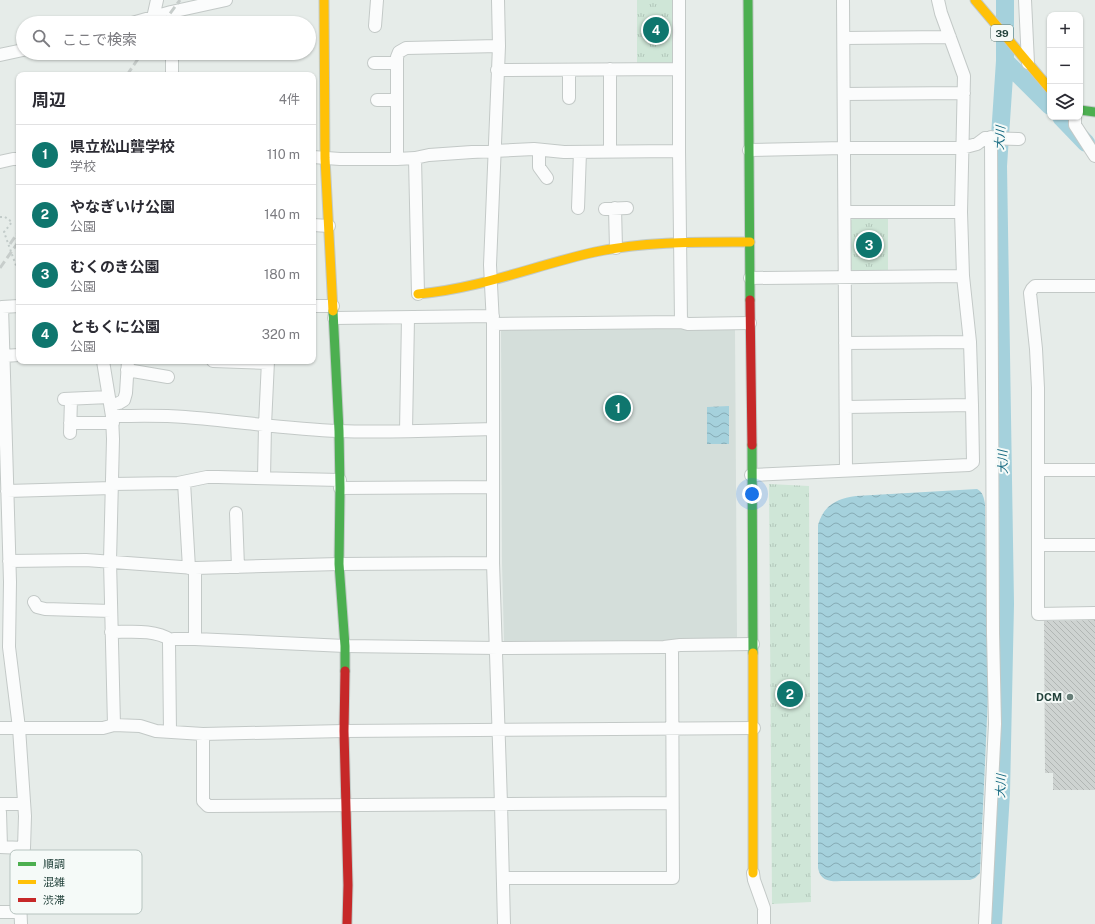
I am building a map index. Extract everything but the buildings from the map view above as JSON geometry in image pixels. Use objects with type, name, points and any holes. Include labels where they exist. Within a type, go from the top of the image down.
[{"type":"street","points":[[153,16],[157,0]]},
{"type":"street","points":[[177,16],[226,0]]},
{"type":"street","points":[[324,0],[319,101],[325,158],[339,431],[339,564],[345,646],[344,731],[348,885],[347,924]]},
{"type":"street","points":[[375,26],[377,0]]},
{"type":"street","points":[[498,0],[499,46],[490,265],[493,320],[493,563],[497,648],[504,924]]},
{"type":"street","points":[[678,0],[681,322]]},
{"type":"street","points":[[748,0],[754,728],[753,874],[764,908],[764,924]]},
{"type":"street","points":[[843,0],[846,471]]},
{"type":"street","points":[[751,475],[969,465],[973,462],[970,342],[963,276],[961,212],[964,76],[941,13],[938,0]]},
{"type":"street","points":[[1025,0],[1028,64]]},
{"type":"street","name":"39","points":[[976,1],[1047,85]]},
{"type":"street","points":[[844,38],[950,37]]},
{"type":"street","points":[[397,159],[396,57],[399,52],[406,48],[499,46]]},
{"type":"street","points":[[0,55],[16,52]]},
{"type":"street","points":[[172,60],[172,72]]},
{"type":"street","points":[[374,63],[397,63]]},
{"type":"street","points":[[610,69],[610,152]]},
{"type":"street","points":[[497,70],[679,69]]},
{"type":"street","points":[[569,70],[569,98]]},
{"type":"street","points":[[844,94],[964,93]]},
{"type":"street","points":[[377,100],[397,100]]},
{"type":"street","points":[[1083,110],[1095,112]]},
{"type":"street","points":[[1075,120],[1075,125],[1095,156]]},
{"type":"street","points":[[749,150],[962,148],[977,144],[985,138],[1003,138],[992,633],[995,724],[985,924]]},
{"type":"street","points":[[316,157],[340,159],[397,159],[494,150],[540,150],[564,152],[679,151]]},
{"type":"street","points":[[540,150],[539,167],[547,178]]},
{"type":"street","points":[[578,208],[580,152]]},
{"type":"street","points":[[414,158],[418,294],[433,293],[491,282],[595,252],[616,248],[655,243],[750,242]]},
{"type":"street","points":[[0,162],[16,159]]},
{"type":"street","points":[[616,208],[616,248]]},
{"type":"street","points":[[845,212],[961,212]]},
{"type":"street","points":[[316,225],[329,226]]},
{"type":"street","points":[[750,278],[963,276]]},
{"type":"street","points":[[1095,286],[1035,286],[1030,293],[1036,349],[1038,388],[1038,614],[1095,613]]},
{"type":"street","points":[[0,812],[1,847],[24,848],[24,804],[19,728],[4,647],[9,561],[2,396],[2,306],[16,306]]},
{"type":"street","points":[[316,306],[333,306]]},
{"type":"street","points":[[334,318],[681,322],[688,324],[750,323]]},
{"type":"street","points":[[406,431],[408,318]]},
{"type":"street","points":[[845,342],[970,342]]},
{"type":"street","points":[[3,356],[16,355]]},
{"type":"street","points":[[103,364],[111,411],[112,486],[110,561],[114,725]]},
{"type":"street","points":[[264,478],[268,364]]},
{"type":"street","points":[[168,376],[127,366],[126,394],[124,400],[111,411],[70,428],[68,399],[111,411],[339,431],[493,429]]},
{"type":"street","points":[[846,407],[972,405]]},
{"type":"street","points":[[1038,470],[1095,470]]},
{"type":"street","points":[[7,491],[184,482],[206,477],[264,478],[340,484],[493,487]]},
{"type":"street","points":[[184,482],[192,568],[195,638]]},
{"type":"street","points":[[236,513],[238,567]]},
{"type":"street","points":[[1038,545],[1095,545]]},
{"type":"street","points":[[9,561],[86,560],[192,568],[339,564],[493,563]]},
{"type":"street","points":[[34,602],[37,607],[45,609],[111,612]]},
{"type":"street","points":[[112,632],[143,632],[164,635],[171,640]]},
{"type":"street","points":[[171,640],[174,638],[195,638],[345,646],[497,648],[753,644]]},
{"type":"street","points":[[170,732],[171,640]]},
{"type":"street","points":[[503,878],[673,878],[672,646]]},
{"type":"street","points":[[0,728],[103,728],[114,725],[140,726],[156,731],[203,734],[344,731],[754,728]]},
{"type":"street","points":[[203,734],[203,801],[208,806],[672,803]]},
{"type":"street","points":[[0,804],[24,804]]},
{"type":"street","points":[[0,912],[21,918]]},
{"type":"path","points":[[0,217],[5,217],[12,222],[4,232],[16,266]]},
{"type":"shaded area","points":[[731,326],[735,330],[737,637],[733,642],[507,643],[504,641],[502,563],[501,331],[505,328]]},
{"type":"green space","points":[[637,0],[674,0],[675,60],[671,64],[637,65]]},
{"type":"green space","points":[[855,217],[888,217],[888,272],[853,271],[849,267],[849,222]]},
{"type":"green space","points":[[769,484],[809,486],[811,902],[772,904]]},
{"type":"water","points":[[729,406],[729,444],[707,444],[707,407]]},
{"type":"water","points":[[977,489],[982,493],[985,504],[988,696],[980,873],[975,878],[970,880],[837,881],[825,879],[822,877],[818,868],[818,525],[827,508],[837,501],[849,497]]},
{"type":"waterway","name":"大川","points":[[993,924],[1001,793],[1005,604],[998,166],[1005,61],[1005,0]]},
{"type":"waterway","points":[[1005,61],[1047,103]]},
{"type":"waterway","points":[[1064,120],[1086,143]]},
{"type":"railway","points":[[168,16],[180,0]]},
{"type":"railway","points":[[129,72],[137,60]]},
{"type":"railway","points":[[10,244],[16,235]]},
{"type":"railway","points":[[0,268],[16,245]]},
{"type":"traffic: fast","points":[[748,0],[750,300]]},
{"type":"traffic: fast","points":[[1083,110],[1095,112]]},
{"type":"traffic: fast","points":[[333,311],[339,431],[339,564],[345,646],[345,671]]},
{"type":"traffic: fast","points":[[752,445],[753,653]]},
{"type":"traffic: slow","points":[[324,0],[325,158],[333,311]]},
{"type":"traffic: slow","points":[[975,0],[1047,85]]},
{"type":"traffic: slow","points":[[418,294],[485,282],[573,257],[614,248],[672,243],[750,242]]},
{"type":"traffic: slow","points":[[753,653],[753,873]]},
{"type":"traffic: jam","points":[[750,300],[752,445]]},
{"type":"traffic: jam","points":[[345,671],[344,731],[348,885],[347,924]]},
{"type":"place","name":"ともくに公園","points":[[656,30]]},
{"type":"place","name":"むくのき公園","points":[[869,245]]},
{"type":"place","name":"県立松山聾学校","points":[[618,408]]},
{"type":"place","name":"やなぎいけ公園","points":[[790,694]]},
{"type":"place","name":"DCM","points":[[1070,697]]}]
